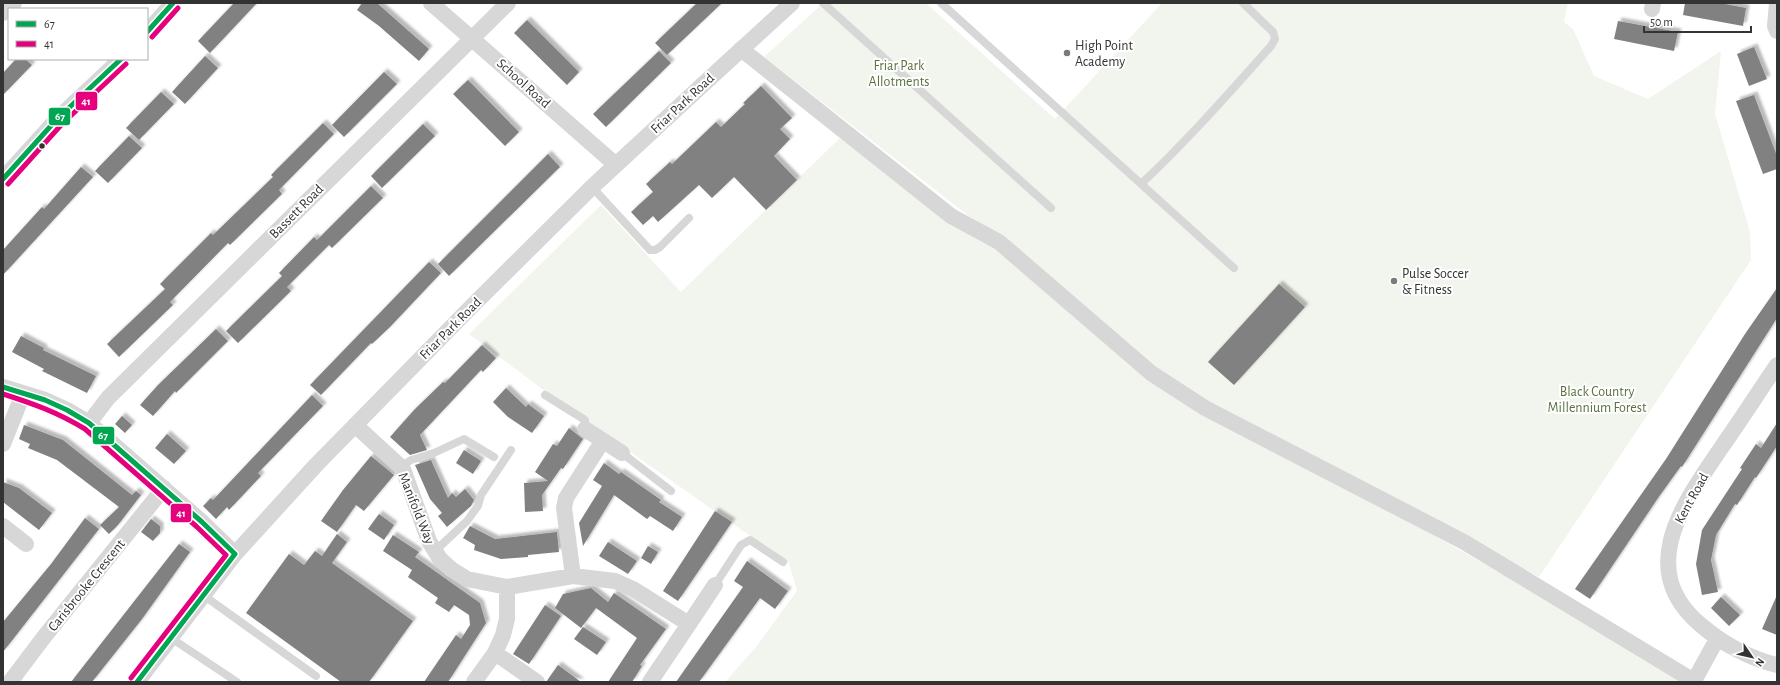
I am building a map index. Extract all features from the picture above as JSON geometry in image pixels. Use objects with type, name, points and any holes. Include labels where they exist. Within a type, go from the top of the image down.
[{"type":"street","points":[[148,31],[173,3]]},
{"type":"street","name":"School Road","points":[[431,3],[472,37],[616,165]]},
{"type":"street","name":"Bassett Road","points":[[88,423],[108,398],[508,3]]},
{"type":"street","name":"Friar Park Road","points":[[137,682],[235,554],[316,465],[592,187],[792,3]]},
{"type":"street","points":[[1777,3],[1775,26],[1777,31]]},
{"type":"street","points":[[741,49],[951,216],[1000,242],[1151,373],[1205,408],[1464,542],[1694,682],[1717,639]]},
{"type":"street","points":[[3,179],[57,119],[121,60]]},
{"type":"street","name":"Kent Road","points":[[1777,365],[1692,491],[1676,523],[1668,550],[1669,571],[1673,589],[1682,607],[1717,639],[1765,662],[1777,665]]},
{"type":"street","points":[[3,387],[45,400],[67,410],[88,423],[164,488],[235,554]]},
{"type":"street","points":[[3,444],[23,394]]},
{"type":"street","name":"Manifold Way","points":[[355,425],[400,467],[406,477],[428,541],[440,559],[451,569],[467,579],[507,587]]},
{"type":"street","points":[[585,429],[602,442],[622,453]]},
{"type":"street","points":[[573,576],[564,508],[566,498],[602,442]]},
{"type":"street","name":"Carisbrooke Crescent","points":[[10,682],[44,637],[164,488]]},
{"type":"street","points":[[5,532],[26,544]]},
{"type":"street","points":[[474,682],[495,653],[503,635],[507,619],[507,587],[573,576],[614,580],[633,589],[689,624]]},
{"type":"street","points":[[650,682],[715,585]]},
{"type":"street","points":[[495,653],[537,682]]},
{"type":"lane","points":[[822,3],[1051,208]]},
{"type":"lane","points":[[941,3],[1234,268]]},
{"type":"lane","points":[[1141,184],[1172,154],[1225,98],[1271,46],[1275,39],[1273,32],[1243,3]]},
{"type":"lane","points":[[592,187],[650,250],[655,250],[660,247],[689,218]]},
{"type":"lane","points":[[545,395],[585,420],[585,429]]},
{"type":"lane","points":[[400,467],[411,460],[434,453],[464,439],[494,457]]},
{"type":"lane","points":[[435,551],[467,521],[478,506],[481,495],[511,450]]},
{"type":"lane","points":[[622,453],[670,491]]},
{"type":"lane","points":[[715,585],[741,545],[750,540],[783,562]]},
{"type":"lane","points":[[203,595],[279,651],[316,676]]},
{"type":"lane","points":[[171,638],[237,682]]},
{"type":"green space","name":"Pulse Soccer & Fitness","points":[[823,3],[926,3],[1055,119],[1162,3],[1568,3],[1564,22],[1573,29],[1594,76],[1648,99],[1721,51],[1715,114],[1750,232],[1751,260],[1539,577],[1204,404],[1151,369],[988,228],[969,216],[764,57]]},
{"type":"green space","points":[[840,138],[962,228],[996,247],[1148,375],[1538,594],[1682,682],[725,682],[756,647],[797,591],[789,563],[566,407],[469,334],[601,205],[681,292]]},
{"type":"building","points":[[234,3],[257,3],[210,53],[198,41]]},
{"type":"building","points":[[362,3],[377,3],[429,49],[419,61],[379,26],[357,10]]},
{"type":"building","points":[[697,3],[722,3],[667,55],[655,43]]},
{"type":"building","points":[[1685,3],[1720,3],[1746,8],[1743,26],[1683,15]]},
{"type":"building","points":[[527,20],[579,72],[567,85],[514,33]]},
{"type":"building","points":[[1618,21],[1678,32],[1674,51],[1614,39]]},
{"type":"building","points":[[1754,47],[1767,79],[1749,86],[1737,54]]},
{"type":"building","points":[[659,51],[671,63],[606,127],[593,114]]},
{"type":"building","points":[[205,56],[218,68],[185,104],[172,92]]},
{"type":"building","points":[[15,60],[26,60],[32,65],[3,95],[3,73]]},
{"type":"building","points":[[384,72],[397,84],[344,137],[332,125]]},
{"type":"building","points":[[468,80],[519,132],[505,146],[453,94]]},
{"type":"building","points":[[761,86],[792,118],[780,129],[790,139],[774,156],[797,180],[766,210],[734,177],[712,198],[699,185],[658,222],[653,216],[643,225],[631,212],[653,192],[646,184],[670,162],[672,164],[716,122],[721,127]]},
{"type":"building","points":[[161,92],[174,104],[139,140],[126,128]]},
{"type":"building","points":[[1754,95],[1777,156],[1777,169],[1763,174],[1736,101]]},
{"type":"building","points":[[323,123],[334,134],[279,190],[282,194],[230,245],[228,243],[170,302],[173,305],[119,357],[107,344],[165,289],[160,284],[211,233],[213,235],[273,177],[271,175]]},
{"type":"building","points":[[423,124],[435,136],[382,188],[371,176]]},
{"type":"building","points":[[129,136],[142,148],[108,183],[95,171]]},
{"type":"building","points":[[548,154],[560,167],[449,276],[438,264]]},
{"type":"building","points":[[81,167],[93,177],[3,275],[3,250],[42,207],[44,209]]},
{"type":"building","points":[[371,186],[383,198],[332,248],[329,245],[287,287],[291,291],[238,343],[226,331],[282,276],[279,273],[314,237],[317,240]]},
{"type":"building","points":[[429,262],[441,273],[390,327],[372,344],[371,343],[321,395],[310,385]]},
{"type":"building","points":[[1279,284],[1305,307],[1234,385],[1208,362]]},
{"type":"building","points":[[1777,288],[1777,318],[1682,467],[1681,466],[1658,498],[1590,599],[1575,589],[1666,459],[1745,334]]},
{"type":"building","points":[[216,329],[228,341],[176,393],[175,391],[153,416],[140,405],[158,385]]},
{"type":"building","points":[[21,336],[44,348],[43,350],[96,376],[87,393],[42,371],[44,369],[12,352]]},
{"type":"building","points":[[482,345],[496,358],[483,372],[481,370],[420,435],[427,450],[410,455],[390,437],[414,410],[443,382],[445,383]]},
{"type":"building","points":[[506,388],[526,407],[528,404],[544,416],[532,433],[508,417],[493,402]]},
{"type":"building","points":[[312,395],[323,406],[258,473],[261,476],[229,510],[227,507],[216,519],[203,506],[211,498],[213,500]]},
{"type":"building","points":[[122,416],[132,425],[125,433],[115,424]]},
{"type":"building","points":[[1777,423],[1777,446],[1737,505],[1735,504],[1716,535],[1711,560],[1718,592],[1702,595],[1696,564],[1702,530],[1742,469],[1740,468],[1756,444],[1761,448]]},
{"type":"building","points":[[24,425],[63,440],[132,495],[136,491],[141,495],[118,525],[109,534],[100,525],[119,507],[57,460],[28,448],[30,444],[19,439]]},
{"type":"building","points":[[569,428],[583,439],[563,469],[561,468],[542,495],[543,511],[525,512],[524,483],[548,481],[535,472],[553,444],[557,446]]},
{"type":"building","points":[[167,434],[186,451],[174,464],[155,448]]},
{"type":"building","points":[[464,450],[481,461],[473,474],[456,463]]},
{"type":"building","points":[[371,456],[394,475],[364,511],[356,505],[337,532],[321,521],[343,490]]},
{"type":"building","points":[[431,460],[448,498],[452,493],[456,497],[465,489],[474,500],[471,506],[447,527],[438,516],[442,513],[430,499],[415,465]]},
{"type":"building","points":[[604,463],[619,474],[621,472],[661,500],[659,502],[682,517],[673,531],[650,516],[647,519],[614,495],[583,546],[579,523],[602,486],[593,480]]},
{"type":"building","points":[[3,482],[19,488],[52,513],[39,530],[3,502]]},
{"type":"building","points":[[715,511],[732,522],[678,601],[663,591]]},
{"type":"building","points":[[379,514],[394,525],[384,540],[368,529]]},
{"type":"building","points":[[85,518],[99,529],[3,652],[3,622],[51,564]]},
{"type":"building","points":[[151,519],[160,526],[160,533],[153,541],[141,532]]},
{"type":"building","points":[[470,526],[495,539],[557,532],[559,552],[528,555],[528,557],[501,559],[474,550],[475,545],[463,538]]},
{"type":"building","points":[[337,534],[347,542],[332,563],[413,621],[369,682],[341,682],[246,613],[289,554],[304,565],[315,551],[322,556]]},
{"type":"building","points":[[393,535],[419,552],[415,557],[480,603],[486,623],[448,682],[424,682],[456,635],[461,639],[470,625],[469,615],[454,605],[449,612],[435,603],[438,598],[408,577],[412,570],[383,551]]},
{"type":"building","points":[[608,542],[637,561],[628,574],[599,556]]},
{"type":"building","points":[[179,544],[190,552],[142,619],[92,682],[71,682]]},
{"type":"building","points":[[648,546],[658,552],[651,564],[641,558]]},
{"type":"building","points":[[747,561],[788,591],[775,609],[760,598],[699,682],[676,682],[743,587],[734,581]]},
{"type":"building","points":[[591,588],[608,602],[614,593],[666,629],[640,665],[642,666],[632,682],[608,682],[637,638],[596,608],[581,628],[555,608],[563,594]]},
{"type":"building","points":[[1777,595],[1777,635],[1762,629]]},
{"type":"building","points":[[1721,597],[1740,615],[1729,626],[1711,608]]},
{"type":"building","points":[[545,605],[561,616],[529,664],[513,654]]},
{"type":"building","points":[[583,627],[606,642],[597,655],[574,639]]},
{"type":"building","points":[[558,665],[581,682],[546,682]]},
{"type":"transit line","name":"67","points":[[148,31],[173,3]]},
{"type":"transit line","name":"41","points":[[152,37],[178,8]]},
{"type":"transit line","name":"67","points":[[3,179],[57,119],[120,60]]},
{"type":"transit line","name":"41","points":[[8,184],[62,124],[126,64]]},
{"type":"transit line","name":"67","points":[[3,387],[45,400],[67,410],[89,423],[202,522],[235,554],[137,682]]},
{"type":"transit line","name":"41","points":[[3,394],[45,409],[85,429],[197,527],[226,555],[131,678]]},
{"type":"place","name":"High Point Academy","points":[[1067,53]]},
{"type":"place","name":"Pulse Soccer & Fitness","points":[[1394,281]]},
{"type":"park label","name":"Friar Park Allotments","points":[[899,74]]},
{"type":"park label","name":"Black Country Millennium Forest","points":[[1597,400]]}]
